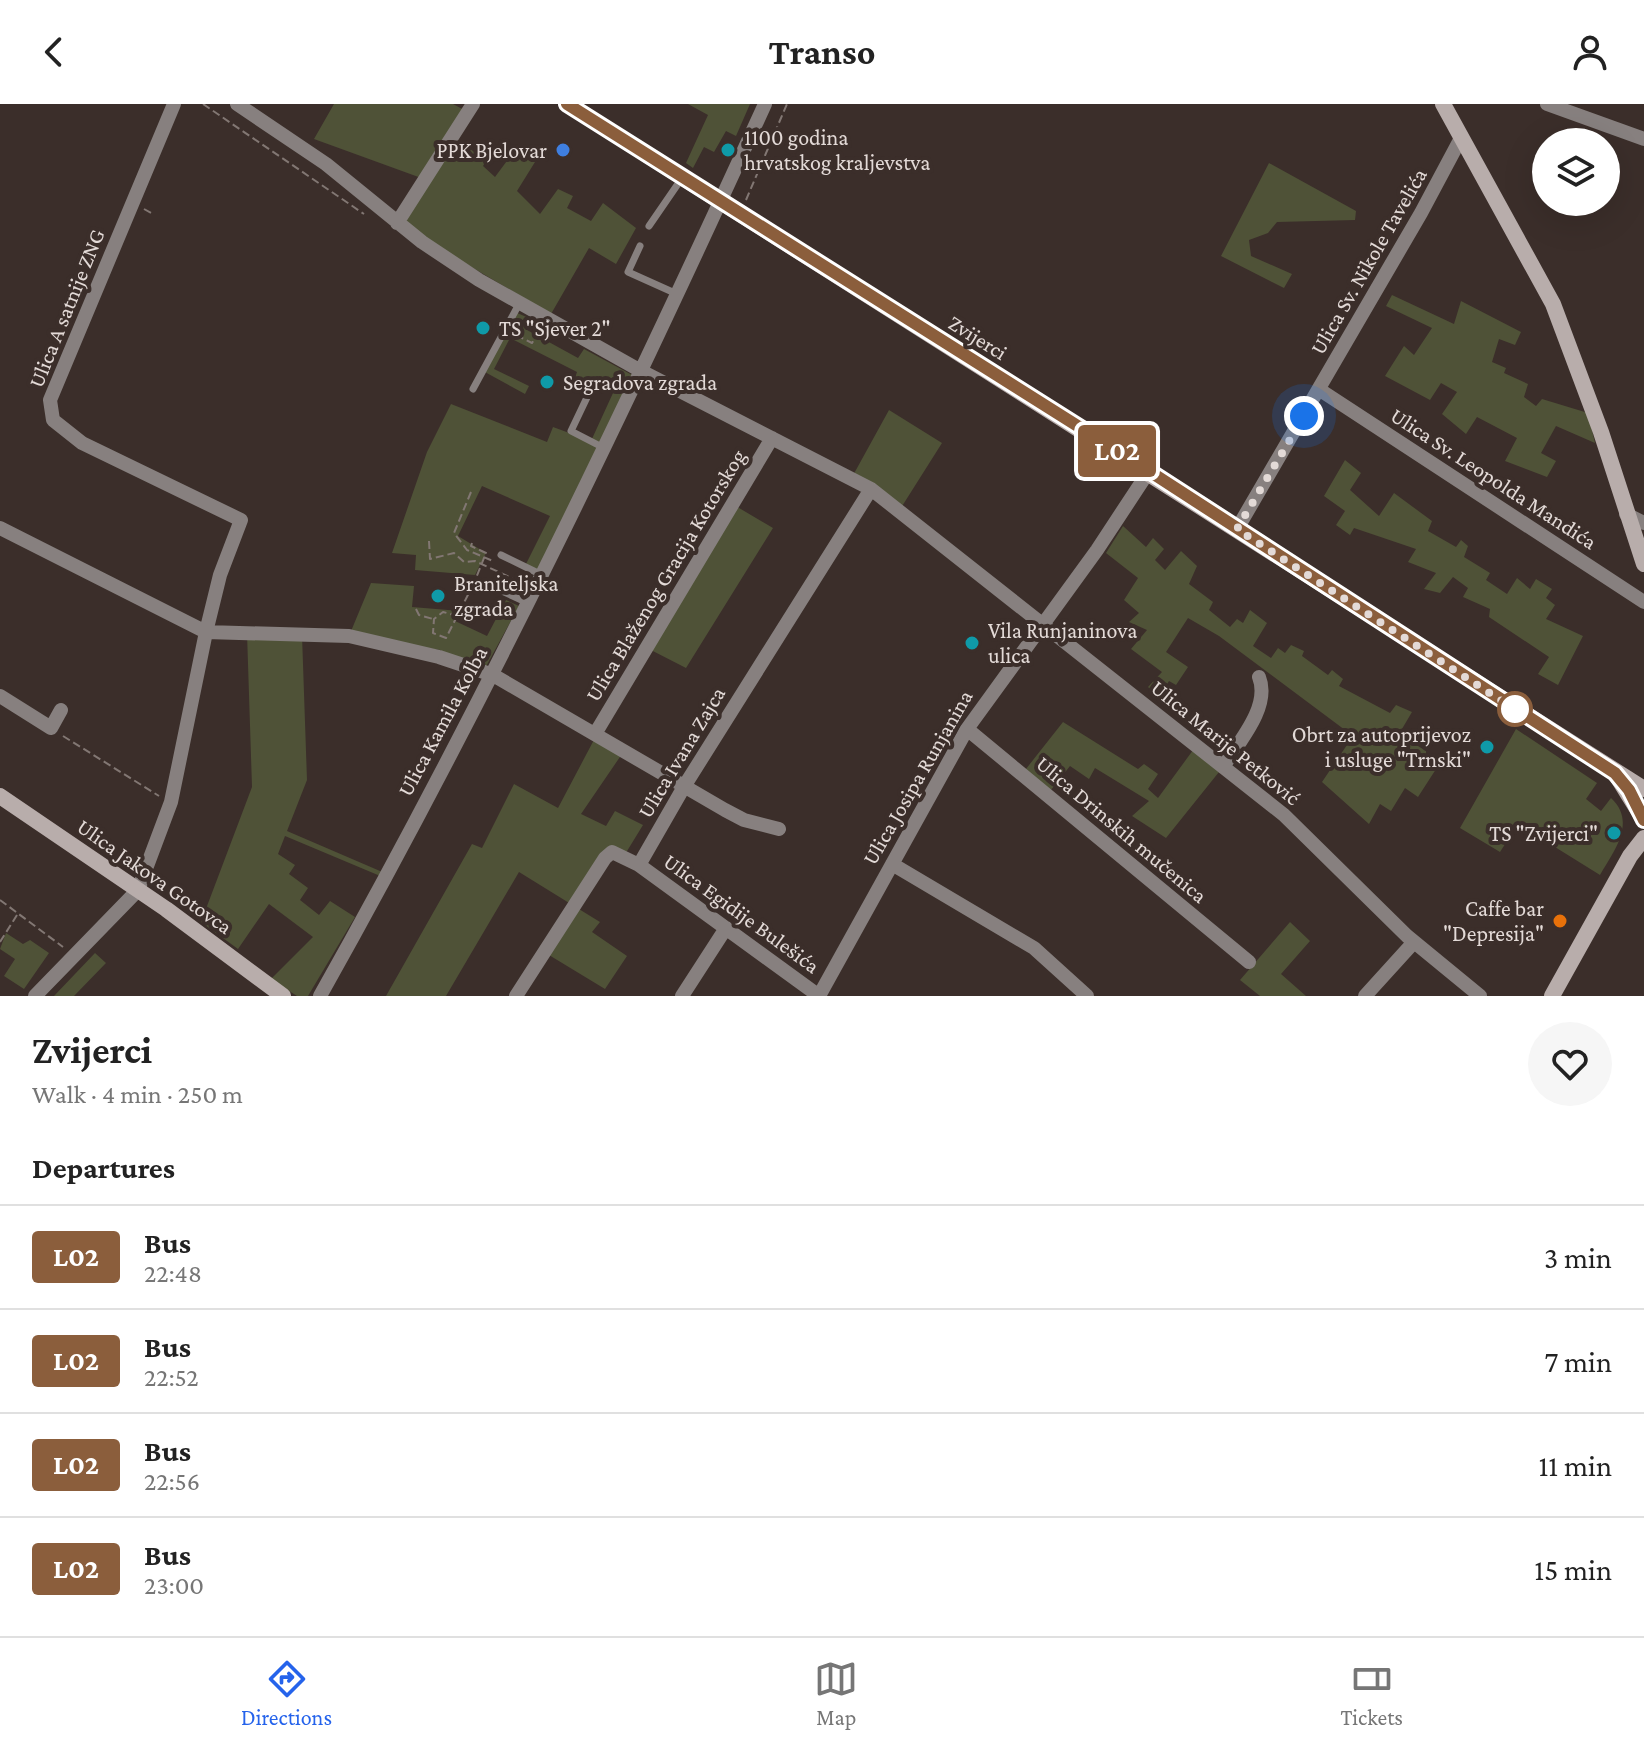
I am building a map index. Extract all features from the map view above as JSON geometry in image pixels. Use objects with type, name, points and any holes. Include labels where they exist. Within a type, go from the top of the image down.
[{"type":"main road","name":"Zvijerci","points":[[567,104],[719,203],[1149,471],[1615,773],[1641,805]]},
{"type":"main road","points":[[1443,104],[1553,304],[1601,432],[1644,564]]},
{"type":"main road","name":"Ulica Jakova Gotovca","points":[[0,796],[138,890],[283,996]]},
{"type":"main road","points":[[1630,856],[1641,805]]},
{"type":"main road","points":[[1552,996],[1630,856],[1644,838]]},
{"type":"street","name":"Ulica A satnije ZNG","points":[[174,104],[50,400],[53,420],[82,443],[241,520],[220,575],[206,632]]},
{"type":"street","name":"Ulica Marije Petković","points":[[237,104],[326,164],[397,223],[519,304],[641,371],[871,489],[1284,815],[1414,942],[1480,996]]},
{"type":"street","points":[[397,223],[473,104]]},
{"type":"street","name":"Ulica Kamila Kolba","points":[[320,996],[493,675],[641,371],[765,104]]},
{"type":"street","points":[[1547,104],[1644,139]]},
{"type":"street","name":"Ulica Sv. Nikole Tavelića","points":[[1237,529],[1320,390],[1461,138]]},
{"type":"street","name":"Ulica Sv. Leopolda Mandića","points":[[1320,390],[1644,602]]},
{"type":"street","name":"Ulica Blaženog Gracija Kotorskog","points":[[595,734],[772,438]]},
{"type":"street","name":"Ulica Josipa Runjanina","points":[[819,996],[967,729],[1097,550],[1149,471]]},
{"type":"street","name":"Ulica Ivana Zajca","points":[[639,865],[685,785],[871,489]]},
{"type":"street","points":[[1626,514],[1644,523]]},
{"type":"street","points":[[0,528],[206,632],[349,636],[439,657],[493,675],[744,820],[779,829]]},
{"type":"street","points":[[35,996],[138,890],[171,802],[206,632]]},
{"type":"street","points":[[1223,767],[1259,706],[1262,694],[1259,677]]},
{"type":"street","points":[[0,696],[51,728],[61,710]]},
{"type":"street","name":"Ulica Drinskih mučenica","points":[[967,729],[1249,962]]},
{"type":"street","points":[[516,996],[605,858],[612,852],[639,865]]},
{"type":"street","points":[[892,864],[1034,948],[1087,996]]},
{"type":"street","name":"Ulica Egidije Bulešića","points":[[639,865],[819,996]]},
{"type":"street","points":[[682,996],[726,928]]},
{"type":"street","points":[[1365,996],[1414,942]]},
{"type":"lane","points":[[649,226],[682,178]]},
{"type":"lane","points":[[640,246],[628,272],[677,294]]},
{"type":"lane","points":[[473,389],[519,304]]},
{"type":"lane","points":[[591,389],[571,431],[604,448]]},
{"type":"lane","points":[[501,555],[542,575]]},
{"type":"lane","points":[[491,586],[528,603]]},
{"type":"path","points":[[203,104],[369,218]]},
{"type":"path","points":[[744,204],[787,104]]},
{"type":"path","points":[[506,329],[532,343]]},
{"type":"path","points":[[529,348],[537,335]]},
{"type":"path","points":[[471,492],[454,533],[467,550],[484,557]]},
{"type":"path","points":[[429,541],[430,559],[448,553],[464,562],[482,563],[516,580]]},
{"type":"path","points":[[434,619],[433,633],[446,638],[486,553],[471,546],[472,543]]},
{"type":"path","points":[[416,609],[419,615],[434,619],[447,612],[458,616]]},
{"type":"path","points":[[51,728],[171,802]]},
{"type":"path","points":[[0,900],[74,956]]},
{"type":"path","points":[[0,942],[18,914]]},
{"type":"green space","points":[[334,104],[453,104],[468,112],[453,136],[486,161],[483,166],[495,177],[515,150],[535,162],[517,191],[540,214],[558,189],[573,196],[567,208],[591,221],[603,203],[636,228],[616,264],[589,248],[551,314],[397,223],[424,179],[314,139]]},
{"type":"green space","points":[[688,104],[750,104],[736,136],[726,131],[714,152],[704,147],[693,168],[686,163],[708,115]]},
{"type":"green space","points":[[1269,163],[1356,211],[1355,220],[1277,222],[1268,233],[1249,240],[1251,256],[1292,274],[1284,288],[1221,256]]},
{"type":"green space","points":[[1392,295],[1454,324],[1461,301],[1521,332],[1515,345],[1499,339],[1492,362],[1506,368],[1504,373],[1528,384],[1524,397],[1536,406],[1542,399],[1588,413],[1595,443],[1556,426],[1541,453],[1556,461],[1547,477],[1505,461],[1517,438],[1477,417],[1466,434],[1442,414],[1457,392],[1441,383],[1430,400],[1385,376],[1404,346],[1414,355],[1432,328],[1386,306]]},
{"type":"green space","points":[[515,312],[531,319],[527,330],[578,358],[584,349],[634,376],[542,575],[525,566],[550,516],[482,486],[458,536],[486,553],[475,575],[415,570],[416,555],[392,553],[427,452],[451,404],[547,442],[553,427],[591,441],[613,393],[597,384],[594,389],[575,378],[577,372],[510,338],[494,369],[529,386],[525,394],[483,371]]},
{"type":"green space","points":[[889,410],[942,443],[899,511],[851,479]]},
{"type":"green space","points":[[1345,460],[1361,473],[1350,490],[1379,516],[1394,493],[1432,521],[1428,531],[1456,547],[1461,540],[1468,546],[1464,557],[1490,573],[1486,580],[1507,594],[1517,578],[1530,589],[1536,579],[1552,589],[1546,598],[1555,605],[1546,619],[1583,636],[1558,685],[1538,674],[1549,657],[1489,617],[1490,609],[1463,597],[1468,588],[1453,577],[1440,593],[1424,589],[1436,573],[1408,562],[1416,549],[1354,528],[1350,535],[1336,525],[1345,511],[1324,496]]},
{"type":"green space","points":[[734,505],[773,528],[686,668],[647,648]]},
{"type":"green space","points":[[1123,526],[1146,547],[1153,538],[1164,549],[1155,560],[1165,570],[1181,551],[1197,566],[1189,584],[1213,602],[1209,610],[1230,627],[1237,619],[1243,623],[1250,610],[1267,623],[1253,646],[1271,658],[1278,648],[1285,653],[1291,645],[1304,651],[1302,656],[1328,675],[1332,670],[1343,679],[1339,686],[1390,713],[1396,705],[1412,712],[1399,734],[1426,751],[1426,759],[1438,766],[1418,797],[1405,788],[1391,811],[1380,804],[1369,824],[1322,782],[1353,736],[1219,636],[1188,618],[1166,652],[1188,667],[1176,685],[1169,681],[1159,697],[1148,687],[1162,672],[1131,649],[1147,630],[1129,622],[1139,613],[1124,600],[1138,578],[1106,553]]},
{"type":"green space","points":[[371,583],[414,586],[412,607],[460,611],[455,621],[487,636],[506,600],[519,606],[483,672],[440,650],[349,636]]},
{"type":"green space","points":[[247,633],[302,635],[307,780],[287,831],[387,874],[385,878],[285,836],[278,854],[295,865],[289,874],[308,888],[300,900],[319,915],[330,901],[355,917],[308,996],[297,996],[271,979],[313,937],[269,904],[238,949],[201,922],[252,787]]},
{"type":"green space","points":[[1063,722],[1138,769],[1144,764],[1158,774],[1148,789],[1158,798],[1196,746],[1223,767],[1166,838],[1132,816],[1149,801],[1095,768],[1089,779],[1070,766],[1047,795],[1022,774]]},
{"type":"green space","points":[[1516,729],[1597,783],[1586,799],[1601,811],[1611,798],[1619,807],[1623,827],[1600,875],[1518,824],[1500,852],[1460,828]]},
{"type":"green space","points":[[596,736],[624,751],[581,814],[606,826],[615,811],[643,825],[624,856],[612,852],[574,906],[519,872],[446,996],[386,996],[472,844],[482,848],[514,784],[558,808]]},
{"type":"green space","points":[[574,906],[600,922],[592,932],[627,956],[605,989],[544,952]]},
{"type":"green space","points":[[1290,922],[1310,941],[1281,974],[1306,996],[1260,996],[1240,980]]},
{"type":"green space","points":[[6,933],[23,944],[30,940],[49,953],[24,989],[4,976],[15,959],[0,949]]},
{"type":"green space","points":[[95,953],[106,963],[74,996],[54,996]]},
{"type":"bus line","name":"L02","points":[[567,104],[719,203],[1149,471],[1615,773],[1629,790],[1644,820]]},
{"type":"place","name":"PPK Bjelovar","points":[[563,150]]},
{"type":"place","name":"1100 godina hrvatskog kraljevstva","points":[[728,150]]},
{"type":"place","name":"TS \"Sjever 2\"","points":[[483,328]]},
{"type":"place","name":"Segradova zgrada","points":[[547,382]]},
{"type":"place","name":"Braniteljska zgrada","points":[[438,596]]},
{"type":"place","name":"Vila Runjaninova ulica","points":[[972,643]]},
{"type":"place","name":"Obrt za autoprijevoz i usluge \"Trnski\"","points":[[1487,747]]},
{"type":"place","name":"TS \"Zvijerci\"","points":[[1614,833]]},
{"type":"place","name":"Caffe bar \"Depresija\"","points":[[1560,921]]},
{"type":"route","points":[[1304,416],[1237,529],[1525,716],[1515,709]]}]
